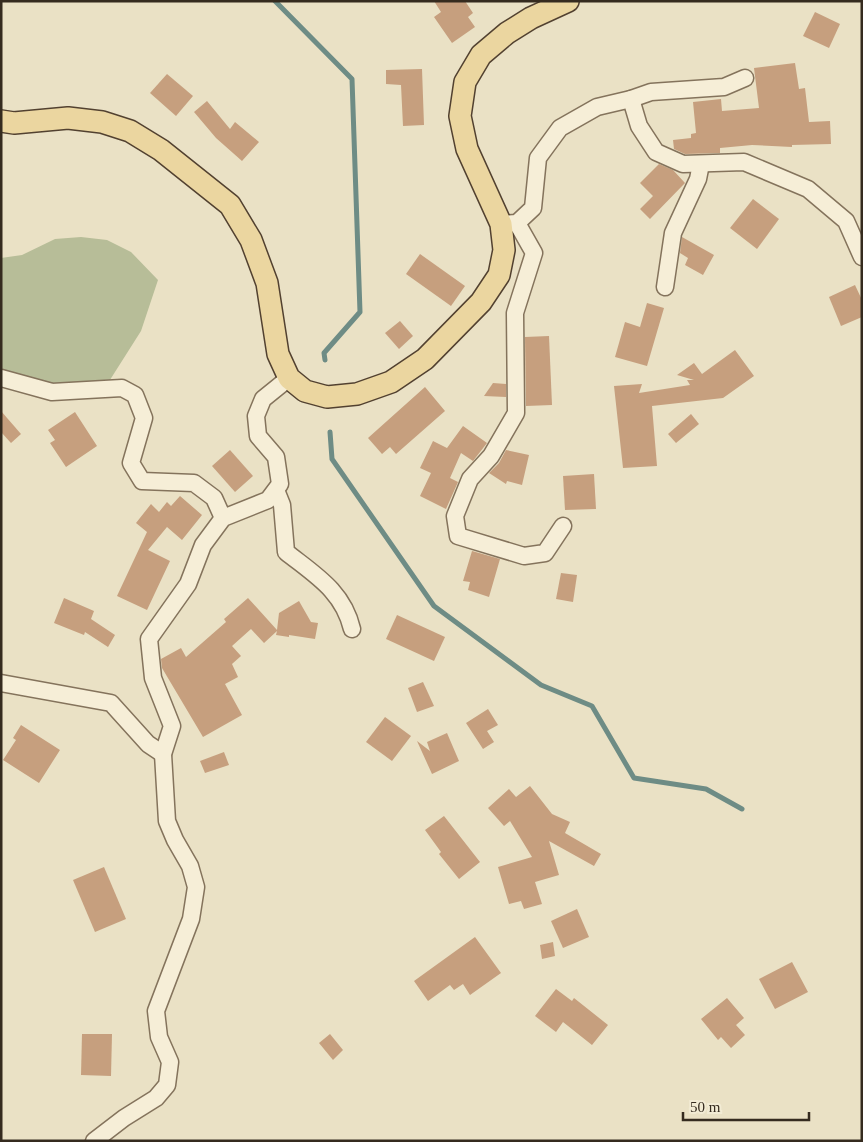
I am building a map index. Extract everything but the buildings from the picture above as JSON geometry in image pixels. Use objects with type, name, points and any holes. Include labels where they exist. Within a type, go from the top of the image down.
[{"type":"main road","points":[[1,121],[14,123],[68,118],[102,122],[130,131],[161,150],[230,205],[251,240],[267,283],[278,354],[289,378],[305,391],[327,397],[357,394],[391,382],[425,359],[482,302],[499,275],[509,224],[467,148],[460,116],[465,82],[481,55],[506,33],[531,18],[568,1]]},
{"type":"street","points":[[563,526],[545,553],[524,556],[458,536],[455,516],[470,479],[491,456],[516,413],[516,313],[534,253],[509,224],[533,208],[538,158],[560,128],[597,107],[651,92],[724,87],[745,78]]},
{"type":"street","points":[[631,99],[639,126],[656,152],[683,164],[744,162],[808,189],[846,221],[862,257]]},
{"type":"street","points":[[665,287],[673,234],[698,179],[700,164]]},
{"type":"street","points":[[1,378],[52,392],[122,388],[135,395],[144,418],[131,463],[142,481],[194,484],[214,498],[223,518]]},
{"type":"street","points":[[94,1141],[124,1118],[156,1098],[167,1085],[170,1062],[159,1037],[156,1011],[191,918],[196,887],[190,866],[174,840],[167,821],[163,754],[172,726],[153,678],[149,639],[188,584],[203,546],[223,518],[268,500],[280,484],[276,457],[258,436],[256,416],[263,398],[289,378]]},
{"type":"street","points":[[276,490],[282,505],[286,552],[331,587],[349,616],[352,629]]},
{"type":"street","points":[[1,683],[111,703],[148,744],[163,754]]},
{"type":"green space","points":[[81,237],[107,240],[131,252],[158,280],[141,331],[108,383],[38,385],[1,373],[1,258],[22,255],[55,239]]},
{"type":"waterway","points":[[275,1],[352,79],[360,312],[324,353],[325,360]]},
{"type":"waterway","points":[[330,432],[332,459],[434,606],[541,685],[592,706],[634,778],[706,789],[742,809]]}]
